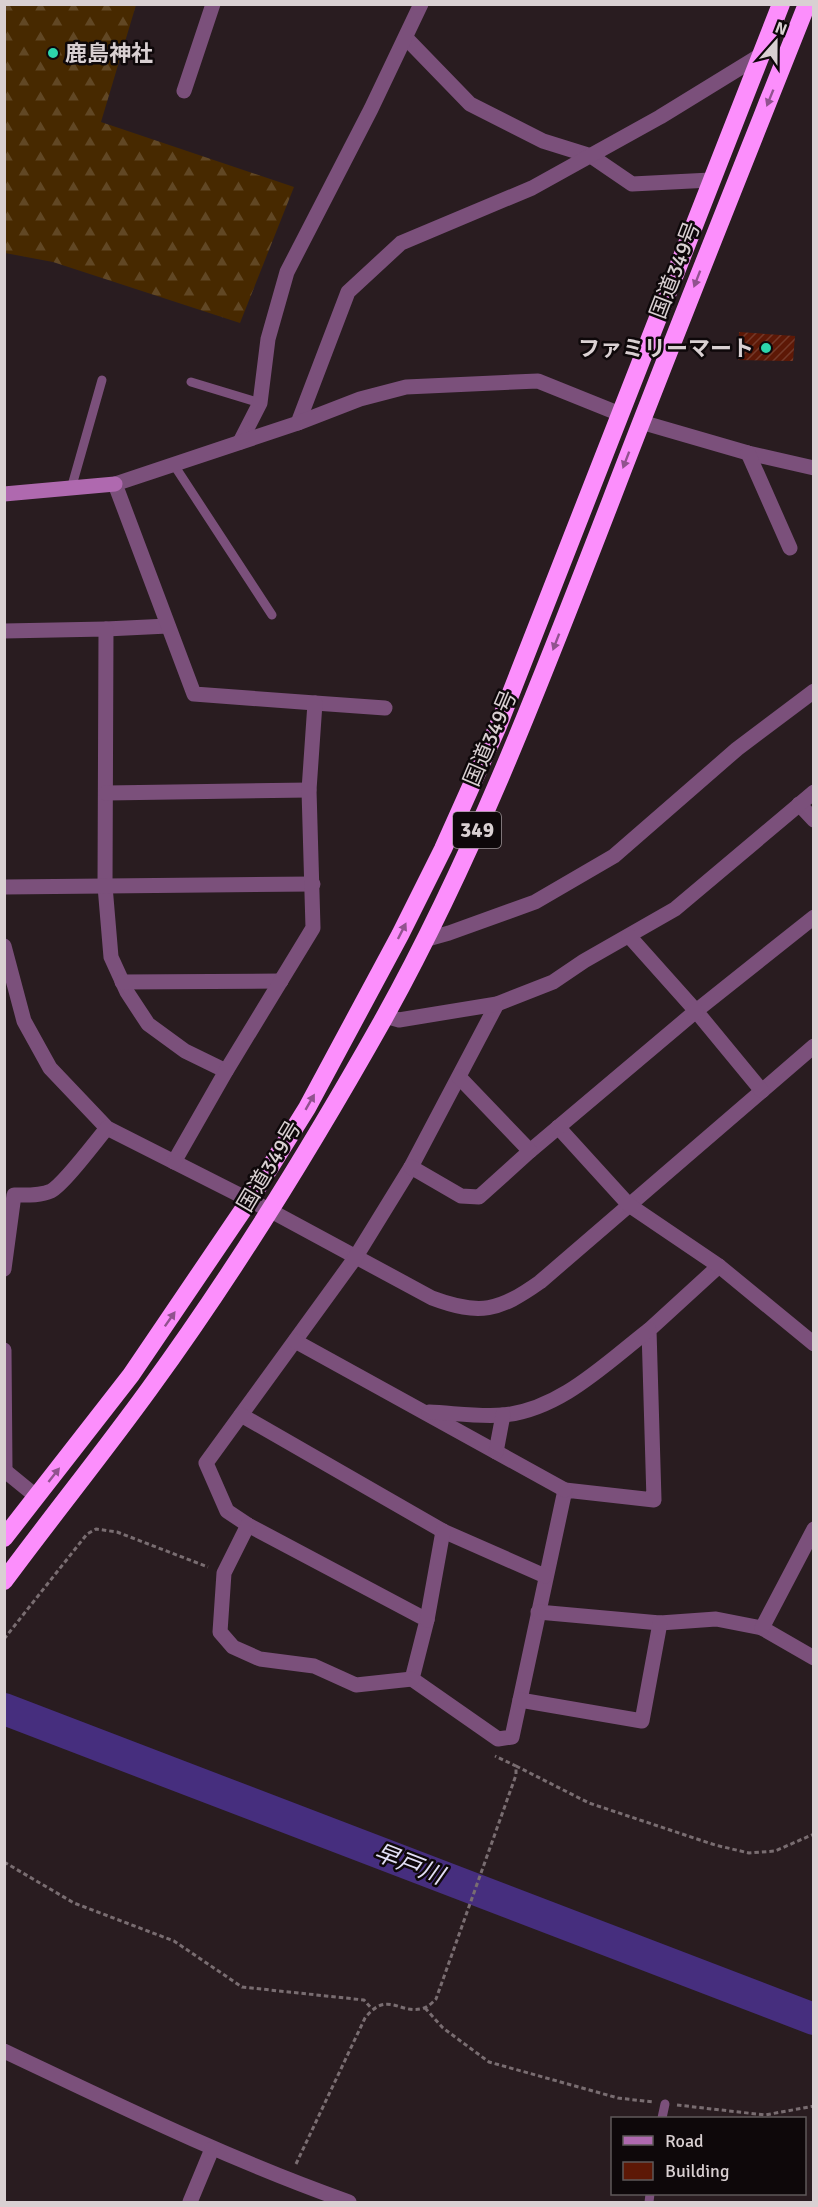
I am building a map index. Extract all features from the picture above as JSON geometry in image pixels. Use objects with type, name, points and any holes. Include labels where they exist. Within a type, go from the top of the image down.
[{"type":"highway","name":"国道349号","points":[[4,1538],[131,1376],[249,1201],[307,1108],[361,1010],[443,849],[498,726],[781,4]]},
{"type":"highway","name":"国道349号","points":[[4,1581],[150,1389],[271,1211],[385,1016],[424,940],[522,729],[641,422],[807,6]]},
{"type":"street","points":[[184,91],[213,4]]},
{"type":"street","points":[[240,442],[260,403],[268,339],[287,272],[343,165],[421,4]]},
{"type":"street","points":[[406,38],[470,104],[543,141],[591,156],[632,184],[711,180]]},
{"type":"street","points":[[298,423],[348,292],[401,243],[532,188],[660,117],[761,55]]},
{"type":"street","points":[[4,494],[115,484],[298,423],[360,399],[406,387],[538,381],[620,414]]},
{"type":"street","points":[[641,422],[748,453],[813,468]]},
{"type":"street","points":[[748,453],[790,548]]},
{"type":"street","points":[[115,484],[194,694],[385,708]]},
{"type":"street","points":[[4,631],[168,626]]},
{"type":"street","points":[[106,629],[105,886],[111,957],[122,982],[147,1024],[185,1051],[226,1071]]},
{"type":"street","points":[[424,940],[535,902],[614,856],[737,749],[813,691]]},
{"type":"street","points":[[174,1162],[313,928],[309,790],[315,703]]},
{"type":"street","points":[[106,793],[309,790]]},
{"type":"street","points":[[385,1016],[399,1020],[497,1004],[553,982],[675,909],[813,792]]},
{"type":"street","points":[[799,804],[813,820]]},
{"type":"street","points":[[4,887],[313,884]]},
{"type":"street","points":[[411,1167],[461,1196],[479,1197],[558,1127],[813,916]]},
{"type":"street","points":[[629,936],[696,1011],[762,1091]]},
{"type":"street","points":[[4,946],[24,1021],[50,1068],[107,1128],[271,1211],[432,1298],[458,1307],[477,1310],[495,1307],[519,1297],[540,1282],[813,1046]]},
{"type":"street","points":[[122,982],[281,981]]},
{"type":"street","points":[[427,1620],[248,1525],[227,1511],[206,1464],[356,1258],[411,1167],[497,1004]]},
{"type":"street","points":[[459,1077],[530,1151]]},
{"type":"street","points":[[558,1127],[629,1205],[719,1266],[813,1344]]},
{"type":"street","points":[[4,1269],[9,1189],[34,1195],[51,1191],[107,1128]]},
{"type":"street","points":[[424,1412],[503,1415],[540,1408],[583,1381],[649,1330],[719,1266]]},
{"type":"street","points":[[295,1341],[565,1490],[654,1500],[649,1330]]},
{"type":"street","points":[[4,1350],[5,1470],[37,1497]]},
{"type":"street","points":[[242,1415],[443,1532],[546,1576]]},
{"type":"street","points":[[496,1452],[503,1415]]},
{"type":"street","points":[[248,1525],[224,1573],[220,1632],[233,1647],[260,1659],[314,1666],[356,1685],[412,1678],[498,1739],[513,1737],[565,1490]]},
{"type":"street","points":[[762,1628],[813,1529]]},
{"type":"street","points":[[412,1678],[427,1620],[443,1532]]},
{"type":"street","points":[[538,1612],[660,1623],[716,1619],[762,1628],[813,1658]]},
{"type":"street","points":[[520,1700],[642,1721],[660,1623]]},
{"type":"street","points":[[4,2051],[212,2149],[288,2181],[349,2202]]},
{"type":"street","points":[[190,2202],[212,2149]]},
{"type":"lane","points":[[71,489],[102,380]]},
{"type":"lane","points":[[190,382],[260,403]]},
{"type":"lane","points":[[174,465],[272,615]]},
{"type":"lane","points":[[662,2117],[665,2104]]},
{"type":"path","points":[[4,1639],[87,1534],[96,1529],[117,1532],[224,1573]]},
{"type":"path","points":[[489,1753],[589,1803],[704,1841],[749,1853],[775,1851],[813,1834]]},
{"type":"path","points":[[288,2181],[365,2018],[372,2009],[388,2003],[410,2009],[425,2008],[436,1999],[516,1775],[516,1766]]},
{"type":"path","points":[[4,1862],[74,1903],[174,1941],[242,1986],[364,2000],[372,2009]]},
{"type":"path","points":[[425,2008],[443,2028],[489,2062],[618,2098],[765,2115],[813,2106]]},
{"type":"green space","points":[[4,5],[136,5],[101,122],[294,187],[240,323],[53,262],[5,253]]},
{"type":"building","name":"ファミリーマート","points":[[739,332],[795,336],[793,361],[738,360]]},
{"type":"waterway","name":"早戸川","points":[[4,1709],[814,2019]]},
{"type":"place","name":"鹿島神社","points":[[53,53]]},
{"type":"place","name":"ファミリーマート","points":[[766,348]]}]
